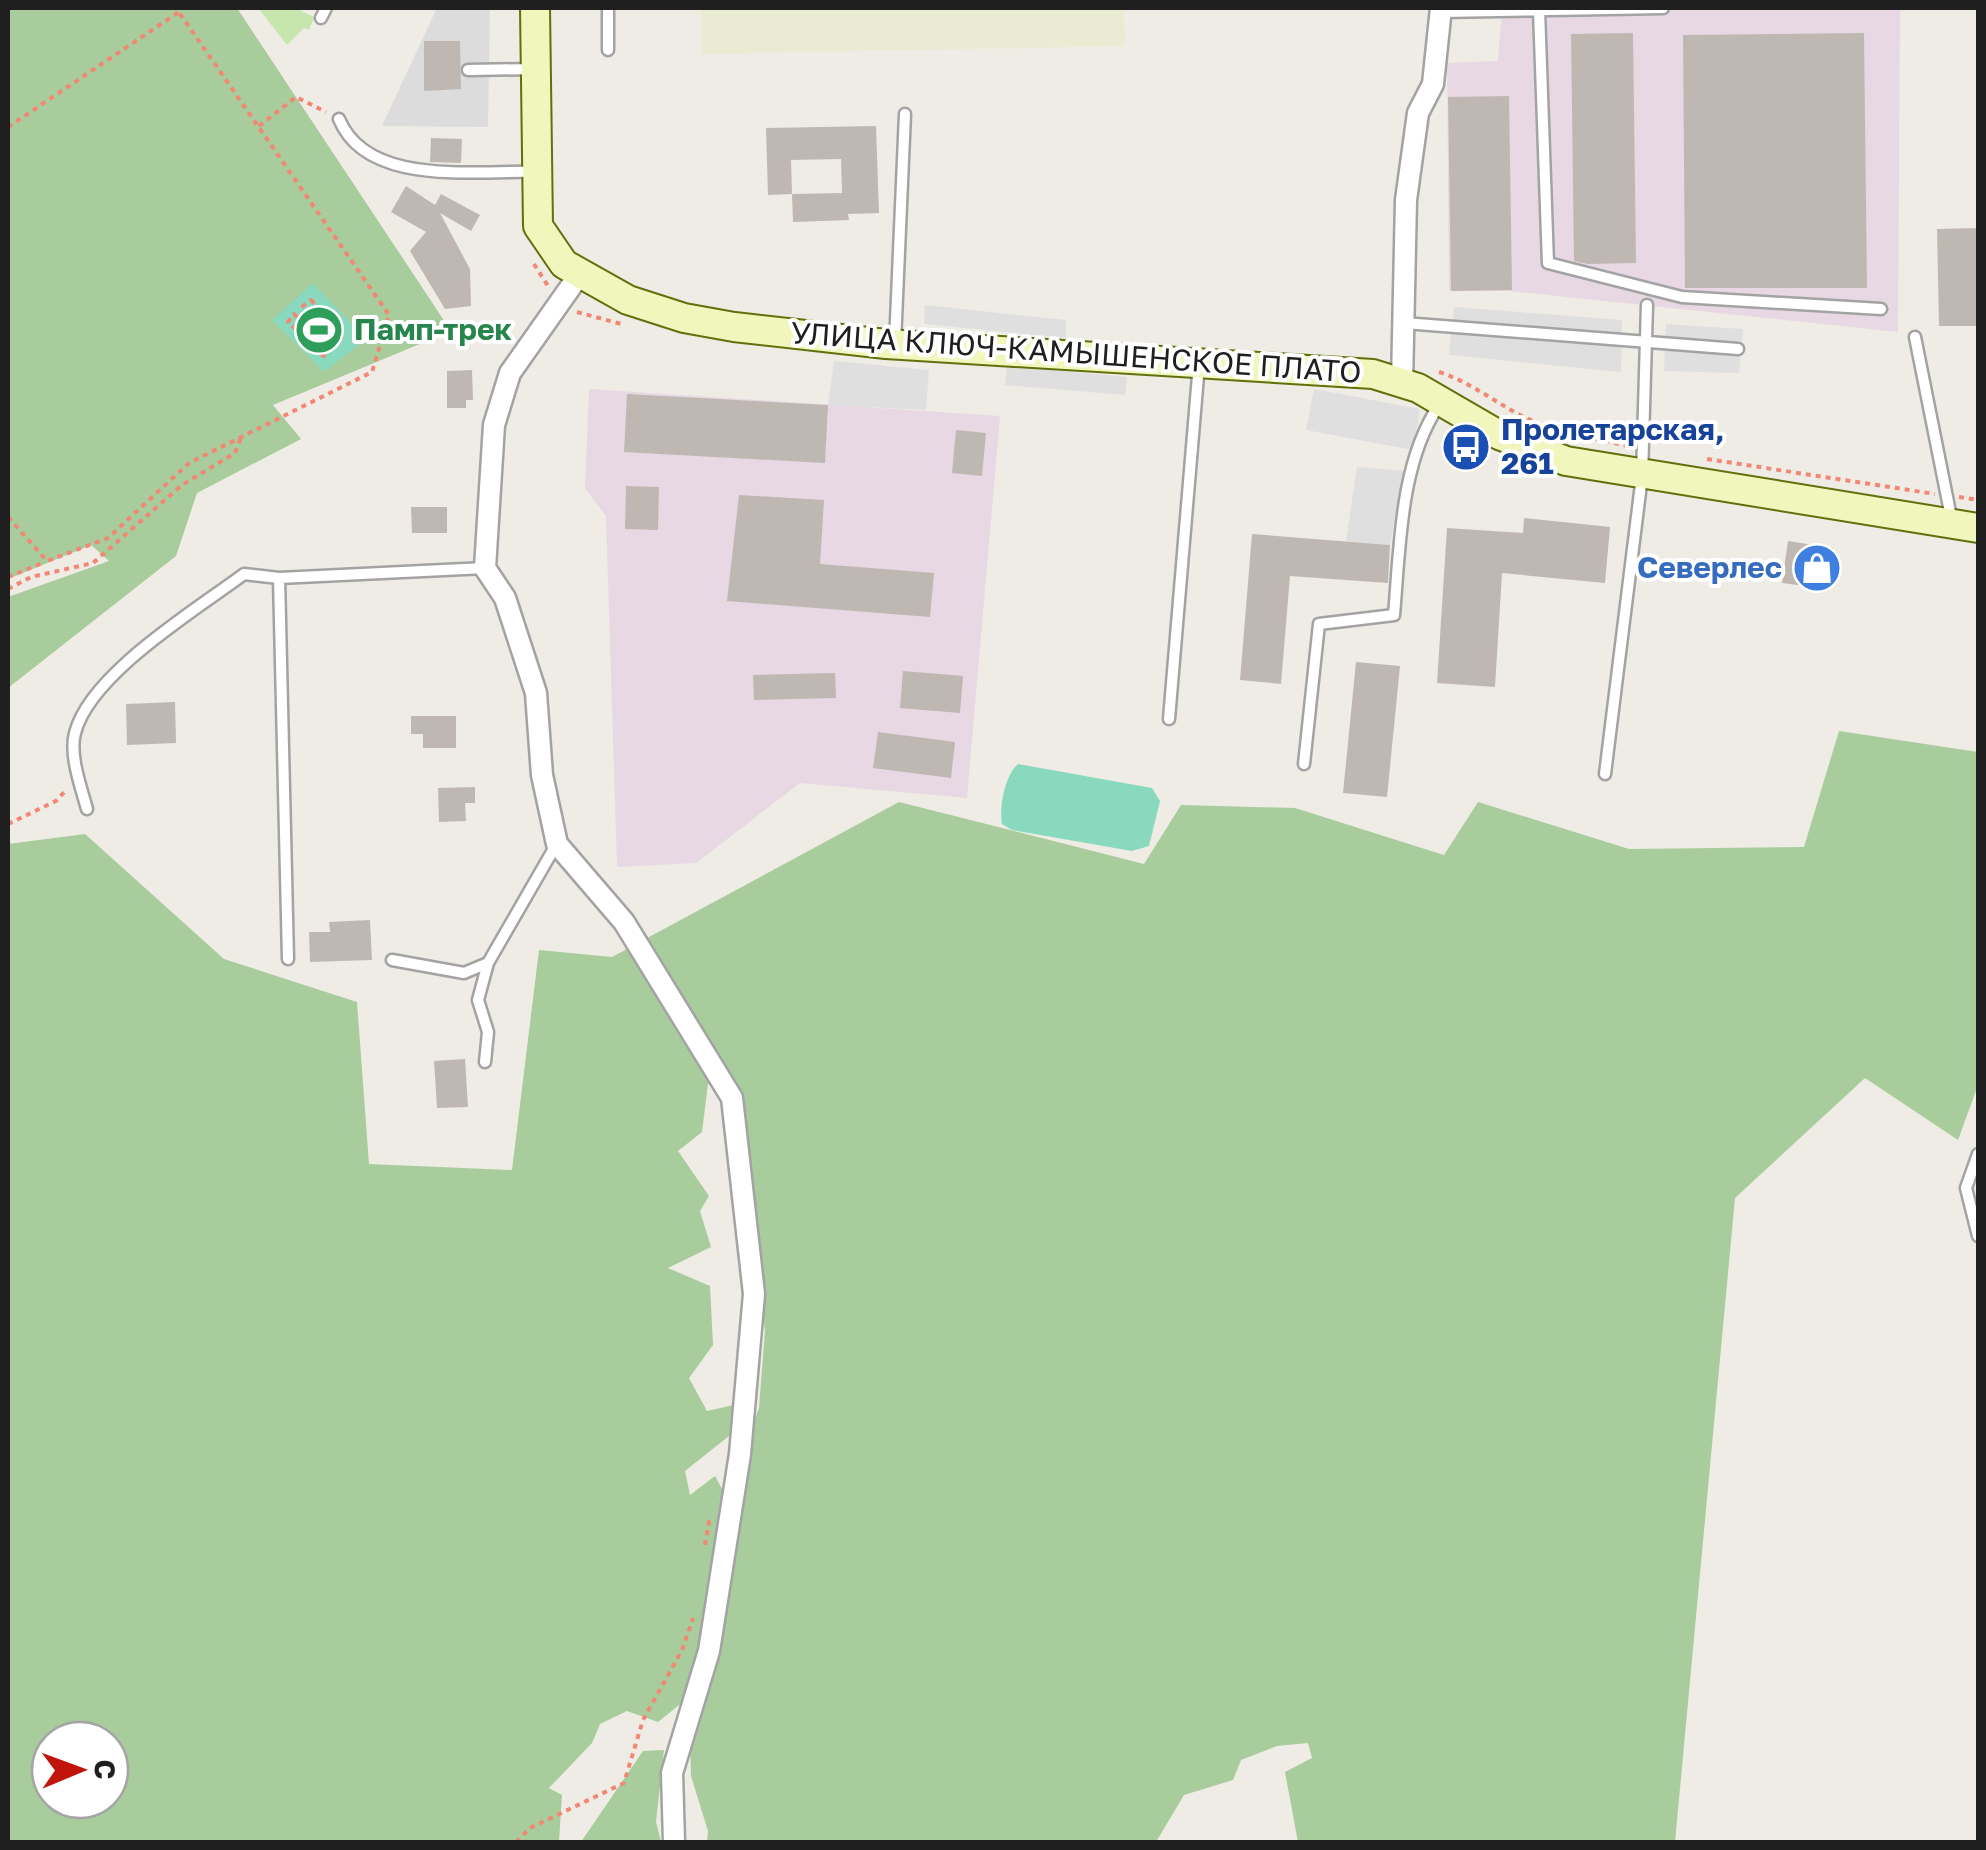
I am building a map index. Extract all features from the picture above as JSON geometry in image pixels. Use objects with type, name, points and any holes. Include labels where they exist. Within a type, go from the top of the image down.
[{"type":"main road","name":"УЛИЦА КЛЮЧ-КАМЫШЕНСКОЕ ПЛАТО","points":[[535,8],[538,226],[548,246],[579,275],[628,300],[684,318],[896,344],[1373,374],[1442,400],[1524,447],[1642,476],[1966,526]]},
{"type":"street","points":[[1402,383],[1406,200],[1418,113],[1433,84],[1440,10]]},
{"type":"street","points":[[579,275],[510,373],[494,424],[484,568],[506,598],[536,693],[542,775],[556,844],[624,922],[732,1098],[754,1294],[740,1454],[709,1651],[672,1773],[674,1842]]},
{"type":"lane","points":[[608,8],[608,50]]},
{"type":"lane","points":[[1440,10],[1663,8]]},
{"type":"lane","points":[[1539,10],[1548,263],[1682,297],[1881,309]]},
{"type":"lane","points":[[468,70],[536,70]]},
{"type":"lane","points":[[896,344],[905,114]]},
{"type":"lane","points":[[338,119],[347,138],[378,160],[422,169],[535,172]]},
{"type":"lane","points":[[1605,774],[1642,476],[1647,305]]},
{"type":"lane","points":[[1404,324],[1738,348]]},
{"type":"lane","points":[[1915,337],[1966,526]]},
{"type":"lane","points":[[1169,719],[1199,364]]},
{"type":"lane","points":[[1304,764],[1319,624],[1394,614],[1400,547],[1419,435],[1442,400]]},
{"type":"lane","points":[[87,809],[78,776],[74,736],[85,708],[151,640],[244,574],[279,578],[484,568]]},
{"type":"lane","points":[[279,578],[288,959]]},
{"type":"lane","points":[[485,1062],[488,1032],[478,1000],[488,963],[556,844]]},
{"type":"lane","points":[[392,960],[464,974],[488,963]]},
{"type":"lane","points":[[1978,1154],[1966,1188],[1978,1236]]},
{"type":"path","points":[[8,127],[178,10],[390,315],[372,372],[189,463],[108,538],[8,577]]},
{"type":"path","points":[[258,126],[296,97],[338,119]]},
{"type":"path","points":[[528,252],[560,301],[585,317],[633,326]]},
{"type":"path","points":[[308,300],[314,302],[344,336],[340,341],[325,329],[318,331],[329,348],[322,356],[289,324],[294,314],[307,326],[314,326],[316,320],[303,306],[308,300]]},
{"type":"path","points":[[8,590],[32,577],[93,563],[182,484],[235,453],[242,434]]},
{"type":"path","points":[[8,516],[47,562]]},
{"type":"path","points":[[8,824],[56,801],[78,776]]},
{"type":"path","points":[[704,1557],[706,1526],[714,1508]]},
{"type":"path","points":[[516,1842],[530,1828],[624,1783],[643,1720],[682,1650],[696,1610]]},
{"type":"shaded area","points":[[437,8],[490,8],[488,127],[382,126]]},
{"type":"shaded area","points":[[1502,8],[1900,8],[1898,332],[1509,291],[1449,291],[1447,63],[1498,61]]},
{"type":"shaded area","points":[[925,305],[1066,320],[1066,338],[924,324]]},
{"type":"shaded area","points":[[1454,307],[1622,320],[1621,372],[1449,355]]},
{"type":"shaded area","points":[[1666,324],[1743,329],[1739,373],[1664,371]]},
{"type":"shaded area","points":[[834,361],[929,370],[926,410],[828,405]]},
{"type":"shaded area","points":[[1007,366],[1127,377],[1125,395],[1005,385]]},
{"type":"shaded area","points":[[589,389],[1000,416],[967,798],[800,783],[696,863],[617,867],[606,516],[585,488]]},
{"type":"shaded area","points":[[1314,389],[1420,409],[1413,450],[1306,430]]},
{"type":"shaded area","points":[[1357,467],[1404,471],[1390,545],[1346,541]]},
{"type":"green space","points":[[8,8],[237,8],[451,331],[273,405],[301,439],[197,493],[176,556],[8,688],[8,597],[109,561],[91,545],[8,579]]},
{"type":"green space","points":[[258,8],[302,8],[314,17],[309,30],[304,28],[287,45]]},
{"type":"green space","points":[[701,8],[1124,8],[1125,46],[702,54]]},
{"type":"green space","name":"Памп-трек","points":[[313,283],[366,339],[324,372],[272,320]]},
{"type":"green space","points":[[1839,731],[1978,752],[1978,1085],[1958,1140],[1865,1078],[1735,1198],[1675,1842],[1298,1842],[1285,1772],[1312,1758],[1308,1743],[1277,1746],[1241,1760],[1233,1780],[1184,1795],[1156,1842],[707,1842],[708,1831],[691,1776],[689,1697],[658,1722],[627,1711],[600,1724],[592,1743],[549,1788],[562,1795],[559,1842],[8,1842],[8,844],[85,834],[224,959],[357,1002],[369,1164],[512,1170],[539,950],[612,957],[899,802],[1144,864],[1181,805],[1295,808],[1444,855],[1478,802],[1629,849],[1804,847]],"holes":[[[731,1079],[765,1331],[759,1408],[726,1496],[715,1476],[690,1495],[685,1471],[749,1420],[738,1404],[707,1411],[689,1378],[713,1345],[710,1286],[668,1268],[711,1247],[700,1211],[709,1196],[678,1151],[702,1132],[708,1084]]]},
{"type":"green space","points":[[1018,764],[1152,788],[1160,801],[1149,846],[1132,851],[1012,830],[1002,824],[1004,792]]},
{"type":"green space","points":[[664,1750],[656,1822],[661,1842],[581,1842],[643,1751]]},
{"type":"building","points":[[1633,33],[1636,263],[1574,261],[1571,34]]},
{"type":"building","points":[[1864,33],[1867,288],[1685,288],[1683,35]]},
{"type":"building","points":[[424,41],[460,41],[461,89],[424,91]]},
{"type":"building","points":[[1509,96],[1512,290],[1451,291],[1448,97]]},
{"type":"building","points":[[876,126],[879,213],[848,214],[849,220],[793,222],[792,194],[768,195],[766,128]],"holes":[[[841,159],[842,193],[792,194],[791,160]]]},
{"type":"building","points":[[431,138],[462,139],[461,163],[430,162]]},
{"type":"building","points":[[406,186],[435,205],[441,194],[480,215],[471,231],[440,213],[470,269],[471,306],[445,309],[410,251],[426,232],[391,212]]},
{"type":"building","points":[[1978,228],[1978,326],[1939,326],[1937,229]]},
{"type":"building","points":[[472,370],[473,400],[466,400],[466,408],[447,408],[447,371]]},
{"type":"building","points":[[627,394],[828,405],[825,463],[624,452]]},
{"type":"building","points":[[956,430],[986,433],[982,476],[952,473]]},
{"type":"building","points":[[626,486],[659,487],[658,530],[625,529]]},
{"type":"building","points":[[739,495],[824,500],[820,564],[934,573],[930,617],[727,601]]},
{"type":"building","points":[[411,507],[447,507],[447,533],[412,533]]},
{"type":"building","points":[[1524,518],[1610,527],[1605,583],[1502,573],[1495,687],[1437,683],[1447,528],[1523,533]]},
{"type":"building","points":[[1252,534],[1390,545],[1388,583],[1290,576],[1281,684],[1240,680]]},
{"type":"building","points":[[1788,541],[1833,548],[1827,589],[1782,583]]},
{"type":"building","points":[[1356,662],[1400,666],[1387,797],[1343,793]]},
{"type":"building","points":[[903,671],[963,676],[960,713],[900,708]]},
{"type":"building","points":[[835,673],[836,698],[754,700],[753,675]]},
{"type":"building","points":[[175,702],[176,743],[127,745],[126,704]]},
{"type":"building","points":[[411,716],[456,716],[456,748],[423,748],[423,734],[411,734]]},
{"type":"building","points":[[878,732],[955,742],[951,778],[873,768]]},
{"type":"building","points":[[475,787],[475,803],[465,803],[466,821],[439,822],[438,788]]},
{"type":"building","points":[[370,920],[372,960],[310,962],[309,932],[330,932],[329,922]]},
{"type":"building","points":[[465,1059],[468,1107],[437,1108],[434,1061]]},
{"type":"place","name":"Памп-трек","points":[[319,330]]},
{"type":"place","name":"Пролетарская, 261","points":[[1466,447]]},
{"type":"place","name":"Северлес","points":[[1817,568]]}]
